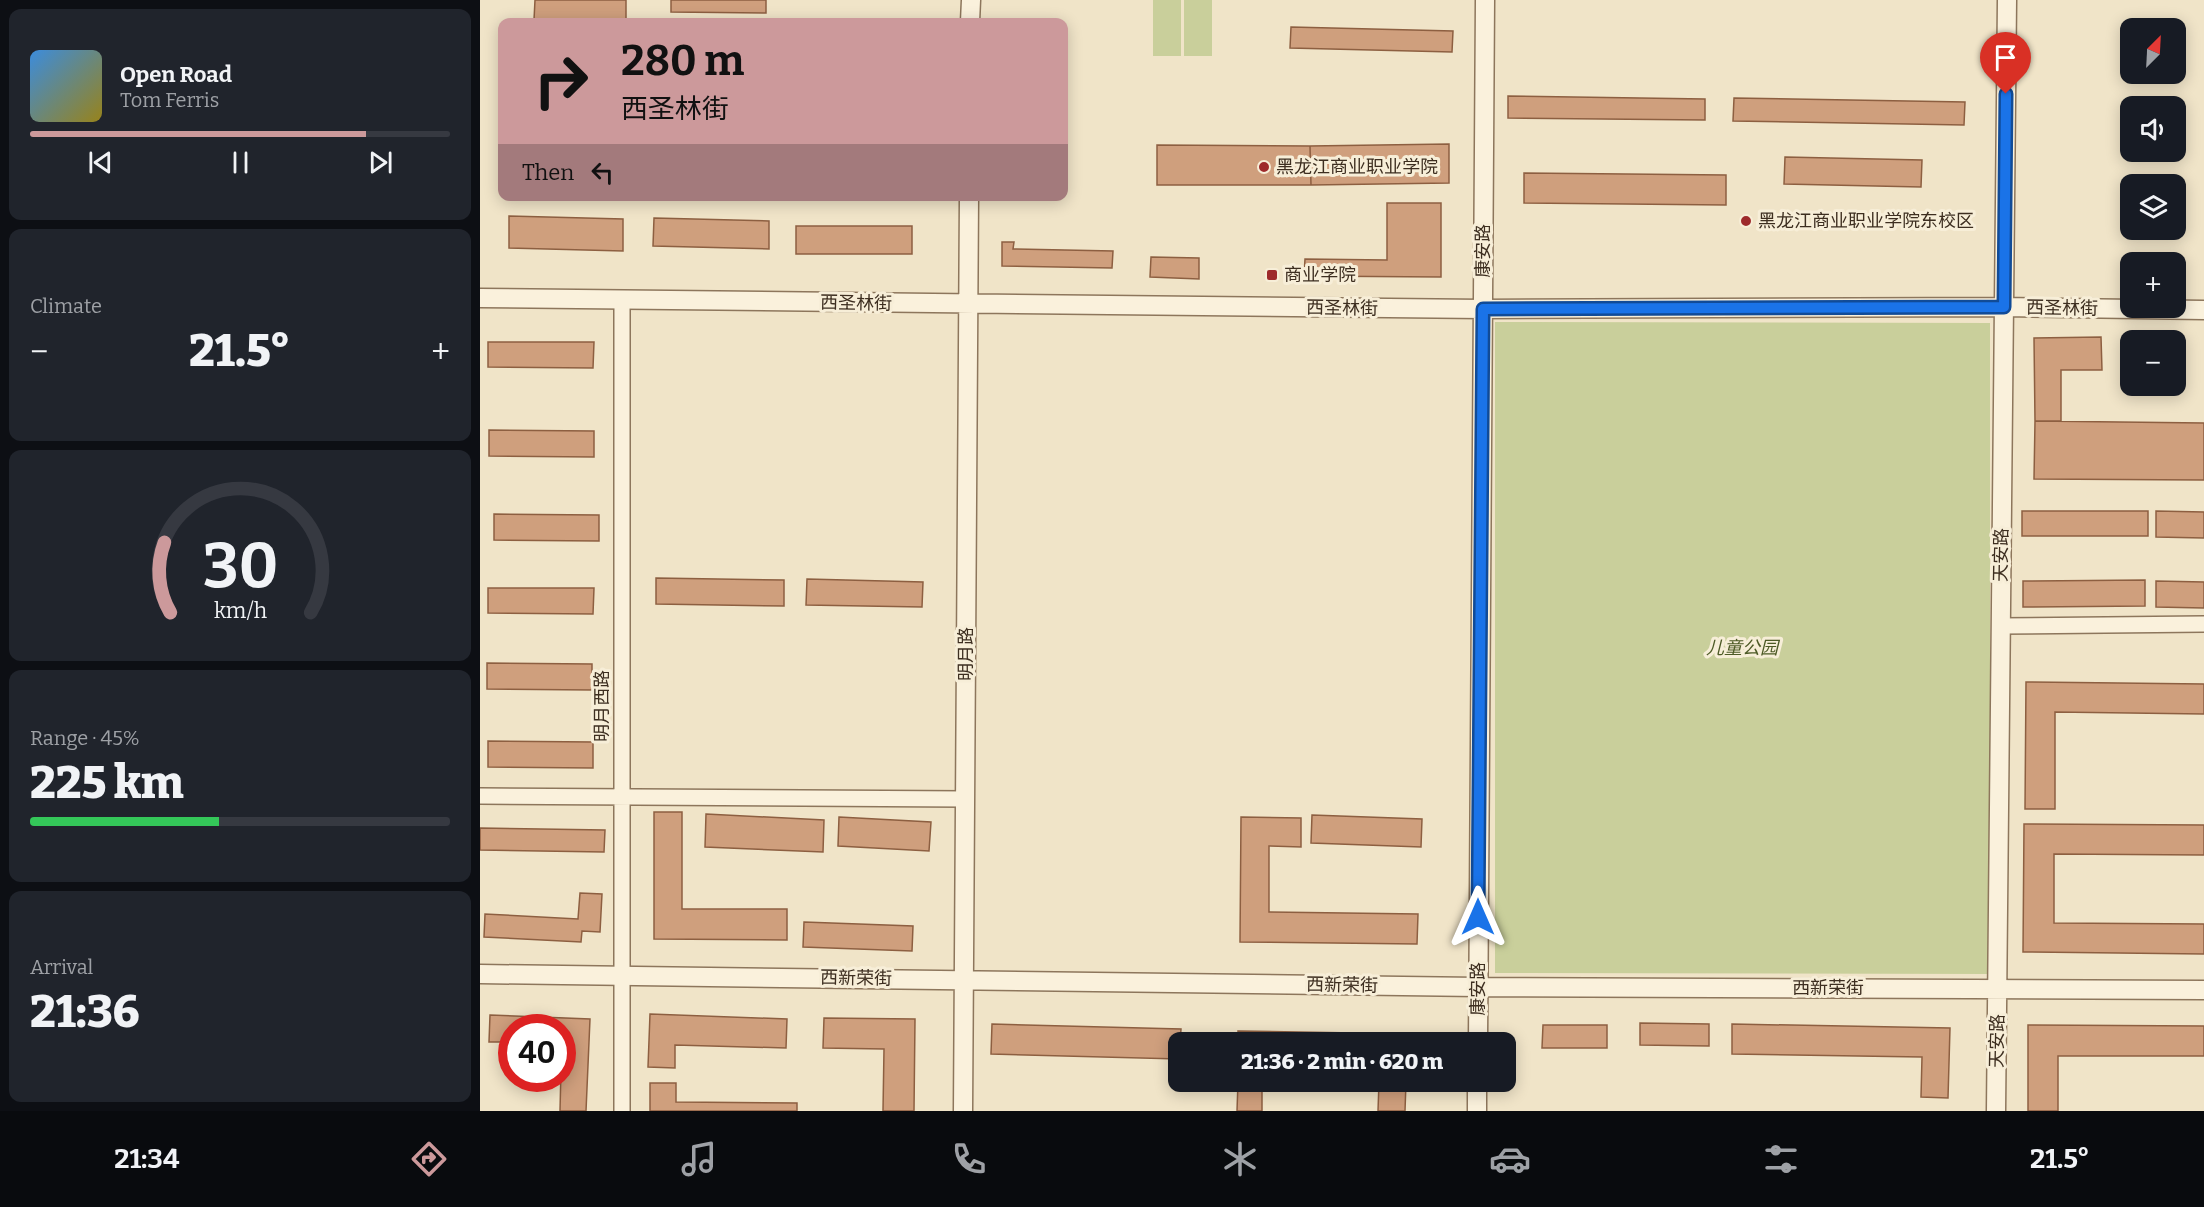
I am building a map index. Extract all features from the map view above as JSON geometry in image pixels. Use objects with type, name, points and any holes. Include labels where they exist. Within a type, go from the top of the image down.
[{"type":"street","points":[[970,18],[971,0]]},
{"type":"street","name":"康安路","points":[[1478,1032],[1485,0]]},
{"type":"street","name":"天安路","points":[[1996,1111],[2007,0]]},
{"type":"street","name":"明月路","points":[[963,1111],[969,201]]},
{"type":"street","name":"西圣林街","points":[[480,298],[1483,309],[2004,307],[2204,310]]},
{"type":"street","name":"明月西路","points":[[622,300],[622,1111]]},
{"type":"street","points":[[2001,626],[2204,624]]},
{"type":"street","points":[[480,796],[965,799]]},
{"type":"street","name":"西新荣街","points":[[480,974],[622,974],[1478,987],[2204,990]]},
{"type":"street","points":[[1477,1092],[1477,1111]]},
{"type":"green space","points":[[1153,0],[1181,0],[1181,56],[1153,56]]},
{"type":"green space","points":[[1184,0],[1212,0],[1212,56],[1184,56]]},
{"type":"green space","name":"儿童公园","points":[[1495,322],[1990,323],[1990,974],[1495,973]]},
{"type":"building","points":[[535,0],[626,0],[626,18],[534,18]]},
{"type":"building","points":[[671,0],[766,0],[766,13],[671,12]]},
{"type":"building","points":[[1291,27],[1453,31],[1452,52],[1290,48]]},
{"type":"building","points":[[1508,96],[1705,99],[1705,120],[1508,118]]},
{"type":"building","points":[[1734,98],[1965,102],[1964,125],[1733,121]]},
{"type":"building","points":[[1449,144],[1449,183],[1311,185],[1310,146]]},
{"type":"building","points":[[1157,145],[1310,146],[1311,185],[1157,185]]},
{"type":"building","points":[[1785,157],[1922,160],[1921,187],[1784,184]]},
{"type":"building","points":[[1524,173],[1726,175],[1726,205],[1524,203]]},
{"type":"building","points":[[1387,203],[1441,203],[1441,277],[1304,276],[1305,259],[1387,260]]},
{"type":"building","points":[[509,216],[623,219],[623,251],[509,248]]},
{"type":"building","points":[[654,218],[769,221],[769,249],[653,246]]},
{"type":"building","points":[[796,226],[912,226],[912,254],[796,254]]},
{"type":"building","points":[[1002,242],[1014,242],[1013,249],[1113,251],[1112,268],[1002,266]]},
{"type":"building","points":[[1151,257],[1199,258],[1199,279],[1150,277]]},
{"type":"building","points":[[2101,337],[2102,370],[2061,370],[2061,421],[2035,421],[2034,338]]},
{"type":"building","points":[[488,342],[594,342],[593,368],[488,367]]},
{"type":"building","points":[[2035,421],[2204,423],[2204,480],[2034,479]]},
{"type":"building","points":[[489,430],[594,431],[594,457],[489,456]]},
{"type":"building","points":[[2022,511],[2148,511],[2148,536],[2022,536]]},
{"type":"building","points":[[2156,511],[2204,512],[2204,538],[2156,537]]},
{"type":"building","points":[[494,514],[599,515],[599,541],[494,540]]},
{"type":"building","points":[[656,578],[784,580],[784,606],[656,604]]},
{"type":"building","points":[[807,579],[923,582],[922,607],[806,605]]},
{"type":"building","points":[[2145,580],[2145,606],[2023,607],[2023,581]]},
{"type":"building","points":[[2156,581],[2204,582],[2204,608],[2156,607]]},
{"type":"building","points":[[488,588],[594,588],[593,614],[488,613]]},
{"type":"building","points":[[487,663],[592,664],[592,690],[487,689]]},
{"type":"building","points":[[2026,682],[2204,684],[2204,714],[2055,712],[2055,809],[2025,809]]},
{"type":"building","points":[[488,741],[593,742],[593,768],[488,767]]},
{"type":"building","points":[[654,812],[682,812],[682,909],[787,909],[787,940],[654,939]]},
{"type":"building","points":[[706,814],[824,820],[823,852],[705,847]]},
{"type":"building","points":[[1312,815],[1422,819],[1421,847],[1311,843]]},
{"type":"building","points":[[839,817],[931,822],[929,851],[838,846]]},
{"type":"building","points":[[1241,817],[1301,818],[1301,847],[1269,846],[1269,912],[1418,914],[1417,944],[1240,942]]},
{"type":"building","points":[[2024,824],[2204,825],[2204,855],[2054,854],[2054,923],[2204,924],[2204,954],[2023,952]]},
{"type":"building","points":[[480,828],[605,830],[604,852],[480,850]]},
{"type":"building","points":[[580,893],[602,894],[600,932],[582,931],[581,942],[484,937],[485,914],[578,919]]},
{"type":"building","points":[[804,922],[913,926],[912,951],[803,947]]},
{"type":"building","points":[[650,1014],[787,1019],[786,1048],[675,1045],[675,1068],[648,1067]]},
{"type":"building","points":[[490,1015],[498,1015],[498,1042],[489,1042]]},
{"type":"building","points":[[576,1018],[590,1019],[586,1111],[560,1111],[560,1092],[576,1092]]},
{"type":"building","points":[[824,1018],[915,1019],[914,1111],[883,1111],[884,1049],[823,1048]]},
{"type":"building","points":[[1640,1023],[1709,1024],[1709,1046],[1640,1045]]},
{"type":"building","points":[[992,1024],[1181,1029],[1181,1032],[1168,1032],[1168,1059],[991,1054]]},
{"type":"building","points":[[1732,1024],[1950,1028],[1948,1098],[1921,1097],[1922,1057],[1732,1054]]},
{"type":"building","points":[[1543,1025],[1607,1025],[1607,1048],[1542,1048]]},
{"type":"building","points":[[2028,1025],[2204,1026],[2204,1056],[2058,1056],[2058,1111],[2028,1111]]},
{"type":"building","points":[[1238,1031],[1296,1032],[1238,1032]]},
{"type":"building","points":[[650,1083],[676,1083],[676,1102],[797,1103],[797,1111],[650,1111]]},
{"type":"building","points":[[1238,1092],[1262,1092],[1262,1111],[1237,1111]]},
{"type":"building","points":[[1379,1092],[1406,1092],[1405,1111],[1378,1111]]},
{"type":"place","name":"黑龙江商业职业学院","points":[[1264,167]]},
{"type":"place","name":"黑龙江商业职业学院东校区","points":[[1746,221]]},
{"type":"place","name":"商业学院","points":[[1272,275]]},
{"type":"route","points":[[1478,917],[1483,309],[2004,307],[2006,94]]}]
